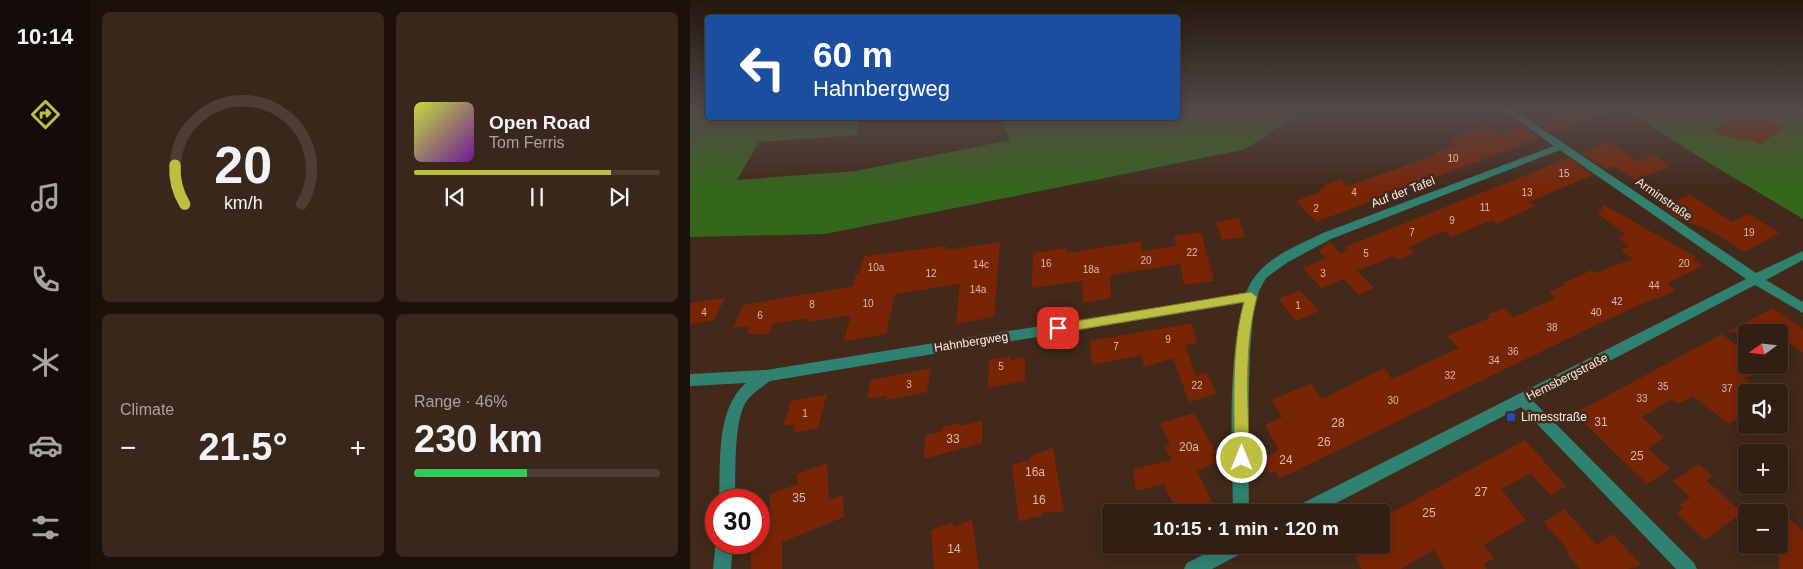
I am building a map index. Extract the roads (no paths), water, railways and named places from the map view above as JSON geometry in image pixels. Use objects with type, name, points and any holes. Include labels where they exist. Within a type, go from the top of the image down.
[{"type":"street","name":"Arminstraße","points":[[1549,138],[1757,280],[1803,308]]},
{"type":"street","name":"Auf der Tafel","points":[[1251,297],[1260,276],[1290,255],[1327,236],[1562,146]]},
{"type":"street","name":"Hemsbergstraße","points":[[1319,504],[1803,255]]},
{"type":"street","name":"Hahnbergweg","points":[[690,380],[766,376],[1251,297]]},
{"type":"street","points":[[1241,504],[1242,349],[1245,320],[1251,297]]},
{"type":"street","points":[[728,489],[733,419],[740,400],[750,388],[766,376]]},
{"type":"street","points":[[1523,400],[1688,569]]},
{"type":"street","points":[[722,569],[723,554]]},
{"type":"street","points":[[1193,569],[1222,554]]},
{"type":"place","name":"Limesstraße","points":[[1511,417]]}]
